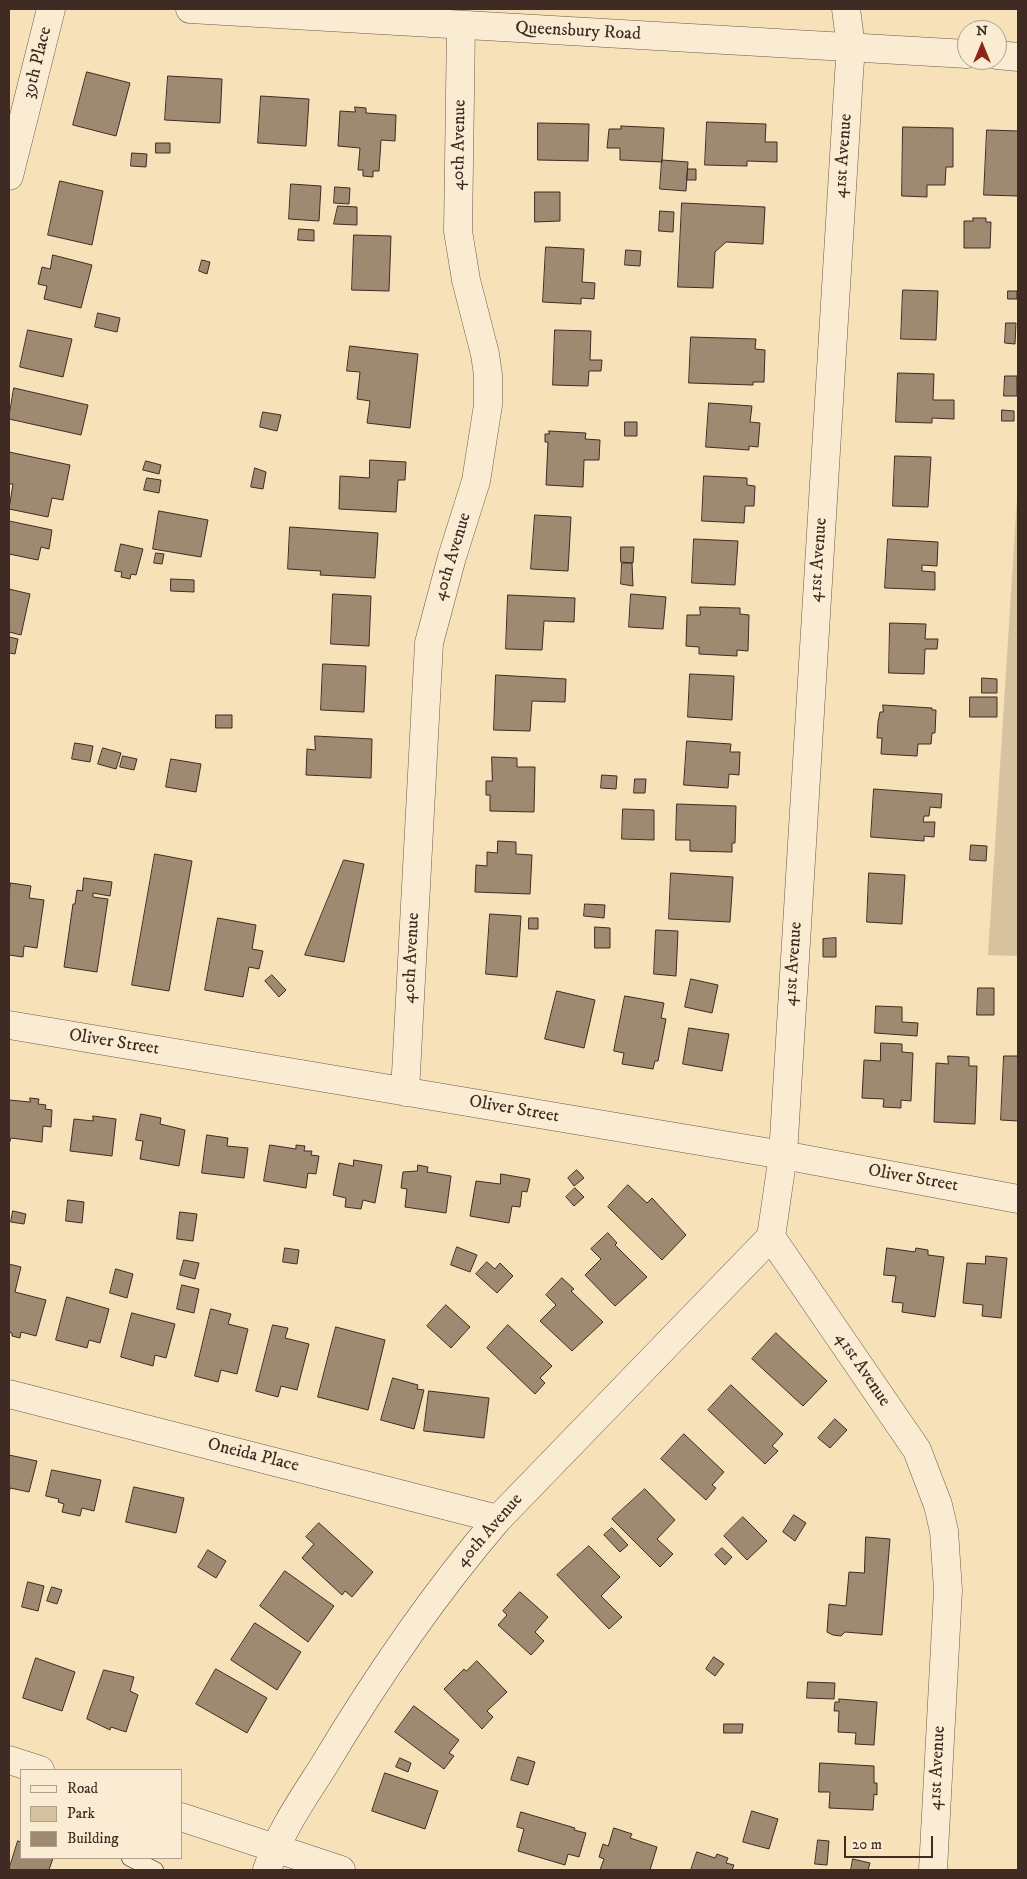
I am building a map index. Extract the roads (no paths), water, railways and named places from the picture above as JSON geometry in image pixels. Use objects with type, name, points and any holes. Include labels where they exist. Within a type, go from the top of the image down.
[{"type":"street","name":"39th Place","points":[[9,176],[51,9]]},
{"type":"street","name":"Queensbury Road","points":[[190,9],[957,53]]},
{"type":"street","name":"41st Avenue","points":[[846,9],[851,47],[783,1155],[771,1237],[916,1450],[938,1505],[947,1557],[948,1590],[932,1870]]},
{"type":"street","name":"40th Avenue","points":[[405,1092],[429,643],[444,582],[476,482],[488,405],[486,361],[466,280],[458,231],[460,26]]},
{"type":"street","name":"Oliver Street","points":[[9,1025],[783,1155],[1018,1199]]},
{"type":"street","name":"40th Avenue","points":[[271,1859],[349,1723],[402,1644],[465,1559],[498,1519],[771,1237]]},
{"type":"street","name":"Oneida Place","points":[[9,1394],[498,1519]]},
{"type":"street","points":[[9,1760],[37,1769]]},
{"type":"street","points":[[182,1816],[271,1859],[341,1870]]},
{"type":"lane","points":[[132,1859],[155,1870]]}]
